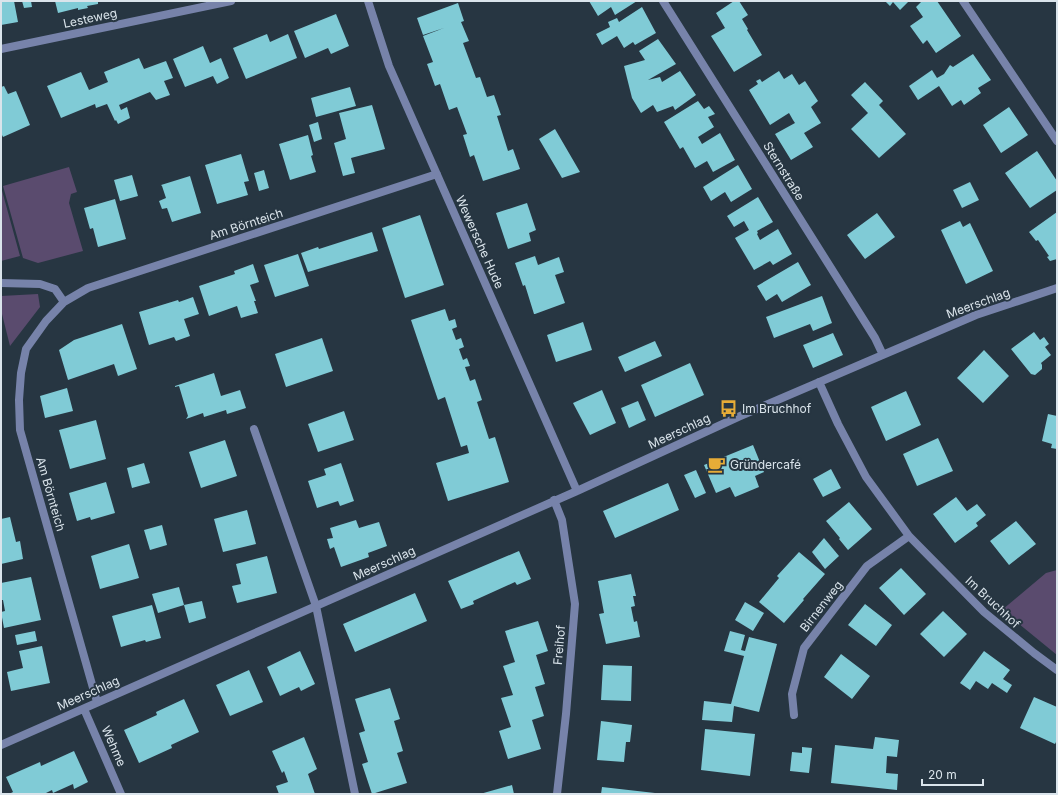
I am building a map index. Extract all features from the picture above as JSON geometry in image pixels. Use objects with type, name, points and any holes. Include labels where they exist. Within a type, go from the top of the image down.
[{"type":"street","name":"Lesteweg","points":[[1,49],[231,1]]},
{"type":"street","name":"Wewersche Hude","points":[[368,1],[389,66],[577,491]]},
{"type":"street","name":"Sternstraße","points":[[663,1],[874,338],[882,355]]},
{"type":"street","points":[[963,1],[1057,141]]},
{"type":"street","name":"Am Börnteich","points":[[98,702],[20,430],[19,400],[21,373],[26,349],[46,321],[64,302],[88,288],[437,174]]},
{"type":"street","points":[[1,283],[40,284],[55,289],[64,302]]},
{"type":"street","name":"Meerschlag","points":[[1,744],[577,491],[738,417],[983,312],[1057,288]]},
{"type":"street","name":"Im Bruchhof","points":[[820,382],[838,424],[866,477],[909,536],[984,612],[1057,670]]},
{"type":"street","points":[[254,429],[316,606],[355,794]]},
{"type":"street","name":"Freihof","points":[[554,500],[562,520],[575,604],[566,714],[557,794]]},
{"type":"street","name":"Birnenweg","points":[[794,715],[792,694],[804,648],[867,566],[909,536]]},
{"type":"street","name":"Wehme","points":[[84,708],[122,794]]},
{"type":"shaded area","points":[[69,167],[77,192],[71,194],[69,203],[83,251],[38,263],[23,258],[3,186]]},
{"type":"shaded area","points":[[1,187],[20,256],[1,261]]},
{"type":"shaded area","points":[[38,294],[40,307],[10,346],[1,310],[1,296]]},
{"type":"shaded area","points":[[1057,570],[1057,655],[1002,610],[1046,573]]},
{"type":"building","points":[[1,1],[14,1],[18,22],[1,25]]},
{"type":"building","points":[[22,1],[31,1],[32,7],[24,8]]},
{"type":"building","points":[[55,1],[98,1],[98,4],[87,6],[88,8],[78,10],[78,8],[58,13]]},
{"type":"building","points":[[589,1],[637,1],[615,15],[611,7],[598,16]]},
{"type":"building","points":[[734,1],[739,1],[748,15],[742,19],[762,55],[734,72],[711,36],[725,28],[716,13]]},
{"type":"building","points":[[885,1],[909,1],[900,10],[893,2],[890,6]]},
{"type":"building","points":[[922,1],[937,1],[961,36],[936,53],[927,40],[923,44],[910,26],[923,17],[916,7]]},
{"type":"building","points":[[458,3],[464,21],[461,22],[469,41],[463,43],[476,78],[480,77],[487,97],[494,95],[501,115],[497,116],[508,151],[513,149],[520,169],[483,181],[474,155],[470,157],[463,135],[467,134],[457,107],[449,110],[440,84],[435,86],[427,64],[433,62],[423,36],[444,28],[423,35],[417,18]]},
{"type":"building","points":[[642,7],[656,33],[635,45],[633,42],[624,48],[617,36],[602,45],[596,34],[610,27],[608,22],[617,18],[619,22]]},
{"type":"building","points":[[336,14],[349,46],[331,54],[328,48],[305,58],[294,31]]},
{"type":"building","points":[[267,34],[270,42],[288,34],[297,58],[246,79],[233,48]]},
{"type":"building","points":[[658,39],[676,64],[648,80],[660,77],[662,82],[680,71],[696,95],[675,110],[673,106],[657,112],[653,105],[641,113],[632,98],[624,66],[645,60],[639,51]]},
{"type":"building","points":[[203,46],[210,63],[221,58],[229,78],[217,84],[213,76],[185,87],[173,59]]},
{"type":"building","points":[[973,54],[991,80],[978,88],[981,93],[964,105],[961,100],[952,106],[939,86],[918,100],[909,86],[932,70],[937,78],[944,74],[950,65],[953,67]]},
{"type":"building","points":[[139,58],[144,69],[166,61],[173,78],[164,81],[170,95],[156,100],[150,92],[119,105],[121,110],[127,107],[130,118],[118,124],[107,104],[96,108],[95,104],[61,118],[47,86],[81,72],[89,90],[108,82],[104,72]]},
{"type":"building","points":[[779,71],[784,79],[792,74],[799,85],[805,81],[818,101],[811,107],[821,123],[804,133],[813,147],[791,160],[775,134],[795,123],[789,113],[770,125],[749,90],[758,84],[756,81],[760,79],[762,82]]},
{"type":"building","points":[[865,82],[883,101],[879,105],[906,134],[879,158],[851,129],[868,113],[851,95]]},
{"type":"building","points":[[4,86],[8,94],[16,91],[30,125],[3,137],[1,133],[1,87]]},
{"type":"building","points":[[350,87],[356,106],[316,117],[311,98]]},
{"type":"building","points":[[698,101],[704,109],[709,106],[715,114],[708,117],[714,127],[698,137],[702,144],[720,133],[735,160],[713,172],[707,161],[695,168],[683,147],[680,149],[664,122]]},
{"type":"building","points":[[372,105],[385,149],[351,158],[355,173],[343,176],[334,143],[346,139],[339,113]]},
{"type":"building","points":[[1009,107],[1028,135],[1001,153],[983,125]]},
{"type":"building","points":[[318,122],[322,139],[314,142],[309,125]]},
{"type":"building","points":[[555,129],[580,172],[562,178],[539,139]]},
{"type":"building","points":[[308,135],[313,155],[311,156],[316,172],[290,180],[279,144]]},
{"type":"building","points":[[1037,151],[1057,181],[1057,190],[1030,208],[1005,173]]},
{"type":"building","points":[[241,154],[249,181],[244,182],[248,195],[217,204],[205,165]]},
{"type":"building","points":[[738,165],[752,189],[731,202],[725,192],[711,201],[703,187]]},
{"type":"building","points":[[264,170],[269,188],[259,191],[254,173]]},
{"type":"building","points":[[132,175],[138,196],[120,201],[114,180]]},
{"type":"building","points":[[190,176],[201,213],[172,222],[167,208],[162,209],[159,201],[166,198],[161,185]]},
{"type":"building","points":[[970,182],[979,200],[962,208],[953,190]]},
{"type":"building","points":[[758,197],[773,222],[757,231],[760,240],[778,229],[792,254],[773,265],[770,261],[754,270],[735,238],[749,230],[744,221],[734,227],[727,216]]},
{"type":"building","points":[[115,199],[126,239],[98,247],[93,228],[90,229],[84,208]]},
{"type":"building","points":[[527,203],[536,230],[529,233],[531,241],[508,249],[496,213]]},
{"type":"building","points":[[1057,212],[1057,259],[1050,261],[1047,257],[1049,256],[1038,240],[1036,241],[1029,232]]},
{"type":"building","points":[[877,213],[895,237],[865,259],[847,235]]},
{"type":"building","points":[[420,215],[444,285],[405,298],[382,228]]},
{"type":"building","points":[[960,221],[963,227],[970,223],[993,271],[966,284],[941,230]]},
{"type":"building","points":[[372,232],[378,251],[308,272],[301,253],[318,247],[319,249]]},
{"type":"building","points":[[298,254],[309,286],[275,297],[264,265]]},
{"type":"building","points":[[535,256],[538,265],[559,257],[564,272],[555,275],[565,303],[534,314],[525,285],[523,286],[515,263]]},
{"type":"building","points":[[798,262],[811,285],[782,302],[777,294],[766,301],[757,286]]},
{"type":"building","points":[[253,264],[259,282],[250,285],[256,301],[254,301],[258,313],[241,318],[237,306],[209,316],[199,286],[235,274],[234,271]]},
{"type":"building","points":[[822,296],[832,323],[813,331],[810,324],[774,338],[766,317]]},
{"type":"building","points":[[193,297],[199,314],[184,319],[190,336],[176,341],[174,337],[149,345],[139,312]]},
{"type":"building","points":[[445,309],[449,321],[455,319],[457,327],[452,329],[456,340],[461,338],[464,347],[459,349],[463,360],[467,358],[470,366],[465,367],[470,381],[475,379],[482,400],[477,402],[489,439],[495,437],[509,482],[448,501],[436,463],[469,453],[467,445],[461,447],[445,397],[438,400],[411,320]]},
{"type":"building","points":[[583,322],[592,350],[556,362],[547,335]]},
{"type":"building","points":[[122,324],[137,369],[118,376],[114,364],[68,380],[59,350],[74,340]]},
{"type":"building","points":[[1034,332],[1040,340],[1044,337],[1049,344],[1045,347],[1051,355],[1041,363],[1042,369],[1035,375],[1031,374],[1011,349]]},
{"type":"building","points":[[833,333],[843,355],[813,368],[803,345]]},
{"type":"building","points":[[322,338],[333,371],[286,387],[275,354]]},
{"type":"building","points":[[655,341],[662,356],[625,372],[618,357]]},
{"type":"building","points":[[984,350],[1009,376],[983,403],[957,378]]},
{"type":"building","points":[[690,363],[704,395],[655,417],[641,385]]},
{"type":"building","points":[[214,373],[221,396],[240,390],[246,408],[227,414],[226,410],[204,417],[203,413],[186,419],[188,416],[179,386],[175,386]]},
{"type":"building","points":[[67,388],[73,411],[45,418],[40,396]]},
{"type":"building","points":[[602,390],[616,423],[590,435],[573,403]]},
{"type":"building","points":[[906,391],[921,425],[886,441],[871,407]]},
{"type":"building","points":[[638,401],[646,420],[629,428],[621,408]]},
{"type":"building","points":[[344,411],[354,440],[318,452],[308,424]]},
{"type":"building","points":[[1048,414],[1057,416],[1057,449],[1051,448],[1052,444],[1042,441]]},
{"type":"building","points":[[96,420],[106,459],[70,469],[59,430]]},
{"type":"building","points":[[938,438],[953,471],[917,486],[903,454]]},
{"type":"building","points":[[225,440],[237,476],[201,488],[189,452]]},
{"type":"building","points":[[753,445],[764,472],[755,476],[759,487],[735,497],[730,487],[716,493],[704,465]]},
{"type":"building","points":[[144,463],[150,483],[132,488],[127,468]]},
{"type":"building","points":[[341,463],[354,501],[340,506],[338,501],[317,508],[308,481],[326,475],[324,469]]},
{"type":"building","points":[[831,469],[841,488],[823,497],[813,479]]},
{"type":"building","points":[[696,470],[706,493],[695,498],[684,475]]},
{"type":"building","points":[[106,482],[115,513],[91,520],[90,517],[77,521],[69,493]]},
{"type":"building","points":[[668,483],[679,510],[615,538],[603,511]]},
{"type":"building","points":[[956,497],[967,511],[977,504],[986,515],[976,523],[978,526],[955,543],[933,514]]},
{"type":"building","points":[[849,502],[872,529],[848,550],[826,521]]},
{"type":"building","points":[[247,510],[256,544],[223,552],[214,519]]},
{"type":"building","points":[[10,517],[16,542],[20,541],[23,559],[1,564],[1,519]]},
{"type":"building","points":[[356,520],[359,528],[379,522],[387,546],[368,553],[369,557],[341,567],[334,547],[330,549],[327,539],[333,538],[330,528]]},
{"type":"building","points":[[1016,521],[1036,544],[1009,565],[990,541]]},
{"type":"building","points":[[162,525],[167,545],[150,550],[144,530]]},
{"type":"building","points":[[824,538],[839,556],[825,569],[812,552]]},
{"type":"building","points":[[129,544],[139,578],[100,589],[91,556]]},
{"type":"building","points":[[519,551],[531,579],[517,585],[515,582],[473,601],[474,604],[461,609],[448,581]]},
{"type":"building","points":[[799,552],[825,574],[784,623],[759,602],[779,578],[777,576]]},
{"type":"building","points":[[267,556],[277,593],[237,603],[232,586],[241,584],[236,564]]},
{"type":"building","points":[[901,568],[926,594],[904,615],[879,588]]},
{"type":"building","points":[[631,574],[636,596],[633,596],[635,606],[631,607],[634,622],[637,621],[640,637],[606,644],[599,614],[604,613],[598,581]]},
{"type":"building","points":[[31,577],[41,620],[4,628],[1,612],[5,611],[3,600],[1,600],[1,583]]},
{"type":"building","points":[[179,587],[184,605],[158,613],[152,594]]},
{"type":"building","points":[[415,593],[427,621],[355,652],[343,624]]},
{"type":"building","points":[[202,601],[206,618],[189,623],[184,605]]},
{"type":"building","points":[[745,602],[764,613],[753,631],[735,620]]},
{"type":"building","points":[[865,604],[892,625],[876,646],[848,625]]},
{"type":"building","points":[[152,605],[161,638],[146,642],[145,640],[121,647],[112,616]]},
{"type":"building","points":[[943,611],[967,634],[944,657],[920,634]]},
{"type":"building","points":[[538,621],[548,651],[536,655],[545,684],[535,687],[544,716],[532,720],[541,749],[508,759],[499,731],[511,727],[501,698],[513,695],[503,666],[515,662],[505,631]]},
{"type":"building","points":[[35,631],[37,641],[17,645],[15,635]]},
{"type":"building","points":[[730,631],[745,635],[741,650],[745,651],[749,637],[777,644],[759,712],[734,706],[732,722],[702,720],[704,701],[731,704],[744,656],[724,651]]},
{"type":"building","points":[[42,646],[50,683],[11,691],[7,672],[23,668],[19,651]]},
{"type":"building","points":[[300,651],[315,684],[301,691],[299,687],[280,696],[267,667]]},
{"type":"building","points":[[984,651],[1010,670],[1003,679],[1012,685],[1007,693],[992,683],[988,689],[976,681],[970,690],[960,683]]},
{"type":"building","points":[[841,654],[870,676],[852,699],[824,677]]},
{"type":"building","points":[[603,665],[632,666],[631,701],[601,700]]},
{"type":"building","points":[[249,670],[263,702],[230,716],[216,685]]},
{"type":"building","points":[[390,688],[400,719],[394,721],[403,751],[397,753],[407,783],[372,794],[362,764],[368,762],[359,733],[365,731],[355,699]]},
{"type":"building","points":[[1034,697],[1057,707],[1057,740],[1055,744],[1020,728]]},
{"type":"building","points":[[184,699],[199,732],[171,745],[172,748],[139,763],[124,730],[157,715],[156,712]]},
{"type":"building","points":[[601,721],[632,725],[630,742],[626,742],[624,762],[597,760]]},
{"type":"building","points":[[705,729],[755,734],[750,776],[701,770]]},
{"type":"building","points":[[304,737],[317,769],[308,774],[315,794],[279,794],[276,786],[288,782],[284,771],[282,773],[272,751]]},
{"type":"building","points":[[875,737],[899,740],[897,757],[887,756],[886,773],[898,774],[897,790],[831,783],[835,745],[873,749]]},
{"type":"building","points":[[802,747],[812,748],[809,773],[790,771],[792,752],[802,753]]},
{"type":"building","points":[[74,751],[88,782],[74,789],[73,784],[53,793],[52,790],[44,794],[9,794],[13,792],[6,777],[40,762],[41,766]]},
{"type":"building","points":[[512,785],[514,794],[480,794]]},
{"type":"building","points":[[602,787],[655,793],[655,794],[601,794]]},
{"type":"place","name":"Im Bruchhof","points":[[729,408]]},
{"type":"place","name":"Gründercafé","points":[[717,464]]}]
